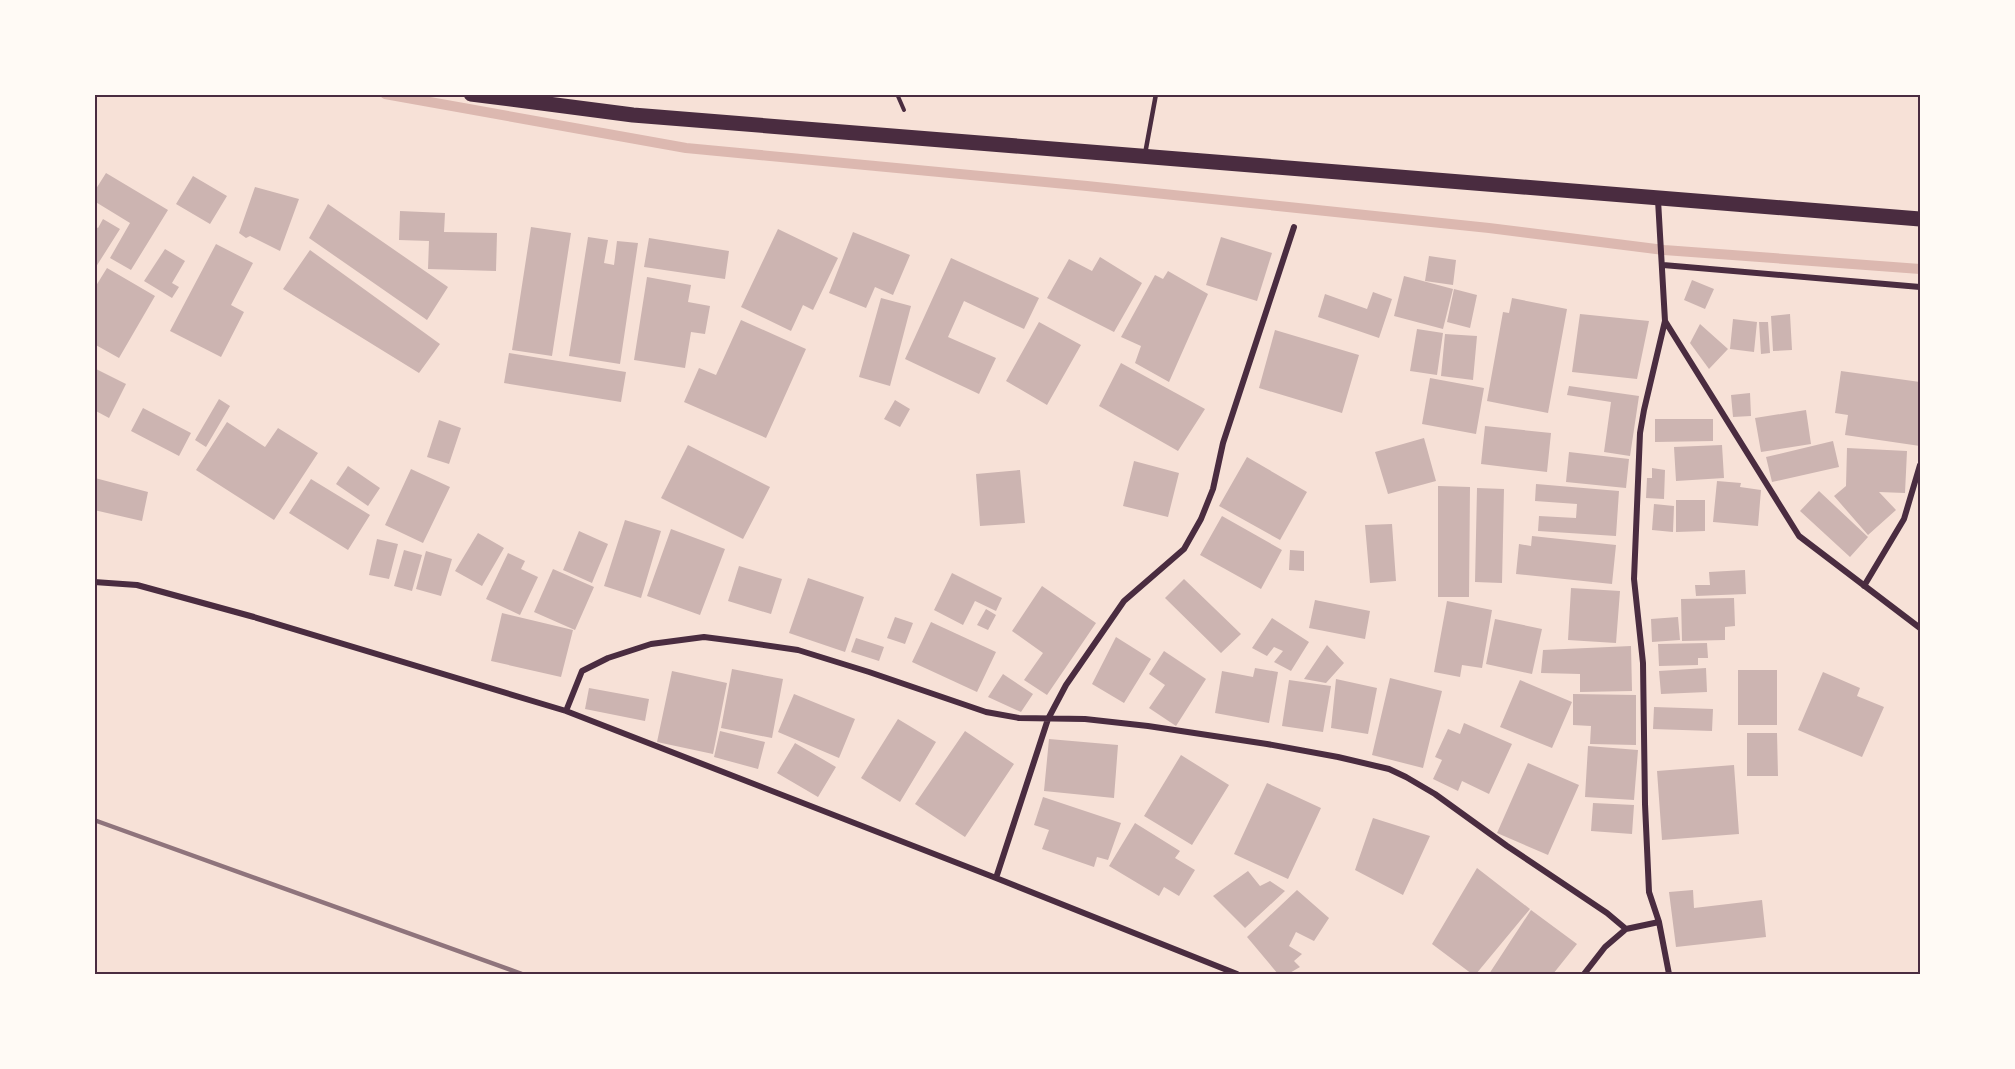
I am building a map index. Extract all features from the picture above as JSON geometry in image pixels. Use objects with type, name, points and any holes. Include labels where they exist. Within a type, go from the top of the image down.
[{"type":"main road","points":[[471,94],[633,115],[1920,219]]},
{"type":"street","points":[[1658,198],[1665,321],[1640,433],[1634,579],[1643,663],[1649,892],[1659,922],[1670,975]]},
{"type":"street","points":[[996,878],[1048,718],[1066,685],[1119,608],[1184,549],[1201,519],[1213,489],[1223,443],[1294,227]]},
{"type":"street","points":[[1663,265],[1920,287]]},
{"type":"street","points":[[1665,321],[1799,536],[1920,628]]},
{"type":"street","points":[[1864,586],[1904,519],[1920,465]]},
{"type":"street","points":[[94,582],[137,585],[254,617],[566,711],[996,878],[1237,975]]},
{"type":"street","points":[[566,711],[582,671],[608,658],[651,644],[704,637],[798,650],[986,712],[1018,718],[1085,720],[1148,726],[1338,757],[1389,769],[1435,794],[1607,913],[1626,930]]},
{"type":"street","points":[[1584,975],[1605,947],[1626,930],[1659,922]]},
{"type":"lane","points":[[1145,157],[1155,94]]},
{"type":"building","points":[[106,173],[168,210],[131,270],[110,258],[130,223],[94,201],[94,192]]},
{"type":"building","points":[[193,176],[227,196],[210,224],[176,204]]},
{"type":"building","points":[[255,187],[299,199],[280,251],[239,233]]},
{"type":"building","points":[[328,204],[448,287],[427,320],[309,238]]},
{"type":"building","points":[[400,211],[445,213],[444,232],[497,233],[496,271],[428,269],[429,241],[399,240]]},
{"type":"building","points":[[103,219],[120,229],[94,270],[94,226],[98,228]]},
{"type":"building","points":[[531,227],[571,233],[552,356],[512,350]]},
{"type":"building","points":[[778,229],[838,258],[813,310],[803,305],[791,331],[741,307]]},
{"type":"building","points":[[853,232],[910,255],[893,295],[875,287],[866,308],[829,293]]},
{"type":"building","points":[[588,237],[608,240],[604,263],[614,265],[617,241],[638,243],[620,364],[569,356]]},
{"type":"building","points":[[1221,237],[1272,253],[1257,301],[1206,285]]},
{"type":"building","points":[[649,238],[729,251],[725,279],[644,267]]},
{"type":"building","points":[[216,244],[253,263],[231,305],[244,312],[221,357],[170,331]]},
{"type":"building","points":[[165,249],[185,261],[172,283],[179,287],[172,298],[144,281]]},
{"type":"building","points":[[310,250],[440,344],[419,373],[283,289]]},
{"type":"building","points":[[1429,256],[1456,260],[1453,285],[1425,281]]},
{"type":"building","points":[[1100,257],[1142,283],[1114,332],[1047,298],[1069,259],[1092,271]]},
{"type":"building","points":[[951,258],[1039,298],[1024,329],[964,301],[948,337],[996,358],[979,394],[905,359]]},
{"type":"building","points":[[107,268],[155,296],[119,358],[94,344],[94,289]]},
{"type":"building","points":[[1168,271],[1208,294],[1169,382],[1135,363],[1141,346],[1121,337],[1155,275],[1163,279]]},
{"type":"building","points":[[1404,276],[1453,289],[1443,329],[1394,316]]},
{"type":"building","points":[[647,277],[691,285],[688,302],[710,306],[705,334],[691,332],[685,368],[634,360]]},
{"type":"building","points":[[1692,280],[1714,289],[1705,309],[1684,300]]},
{"type":"building","points":[[1454,289],[1477,295],[1470,328],[1447,322]]},
{"type":"building","points":[[1373,292],[1392,299],[1379,338],[1318,317],[1325,294],[1367,309]]},
{"type":"building","points":[[881,298],[911,306],[890,386],[859,377]]},
{"type":"building","points":[[1512,298],[1567,309],[1548,413],[1487,401],[1503,312],[1509,313]]},
{"type":"building","points":[[1580,314],[1649,321],[1637,379],[1572,372]]},
{"type":"building","points":[[1790,314],[1792,350],[1773,351],[1771,316]]},
{"type":"building","points":[[1733,319],[1757,322],[1754,352],[1730,349]]},
{"type":"building","points":[[741,320],[806,349],[766,438],[684,402],[699,368],[716,375]]},
{"type":"building","points":[[1039,322],[1081,345],[1047,405],[1006,381]]},
{"type":"building","points":[[1759,322],[1768,322],[1770,353],[1761,354]]},
{"type":"building","points":[[1700,324],[1728,349],[1709,369],[1690,343]]},
{"type":"building","points":[[1417,329],[1443,333],[1437,375],[1410,371]]},
{"type":"building","points":[[1275,330],[1359,355],[1342,413],[1259,388]]},
{"type":"building","points":[[1445,334],[1477,336],[1473,380],[1441,376]]},
{"type":"building","points":[[509,353],[626,372],[621,402],[504,383]]},
{"type":"building","points":[[1121,363],[1205,409],[1178,451],[1099,406]]},
{"type":"building","points":[[94,368],[126,384],[109,418],[94,410]]},
{"type":"building","points":[[1841,371],[1920,382],[1920,446],[1845,435],[1848,415],[1835,413]]},
{"type":"building","points":[[1430,378],[1484,388],[1476,434],[1422,424]]},
{"type":"building","points":[[1569,386],[1639,396],[1630,456],[1604,452],[1611,402],[1567,395]]},
{"type":"building","points":[[1750,393],[1751,416],[1733,417],[1731,395]]},
{"type":"building","points":[[219,399],[230,406],[206,447],[195,440]]},
{"type":"building","points":[[895,400],[910,409],[900,427],[884,419]]},
{"type":"building","points":[[143,408],[191,433],[179,456],[131,431]]},
{"type":"building","points":[[1806,410],[1811,444],[1761,452],[1755,418]]},
{"type":"building","points":[[1655,419],[1713,419],[1713,441],[1655,442]]},
{"type":"building","points":[[439,420],[461,428],[449,464],[427,457]]},
{"type":"building","points":[[227,422],[265,447],[278,428],[318,453],[274,520],[196,470]]},
{"type":"building","points":[[1485,426],[1551,433],[1547,472],[1481,464]]},
{"type":"building","points":[[1424,438],[1436,481],[1388,494],[1375,452]]},
{"type":"building","points":[[1833,441],[1839,467],[1772,482],[1766,457]]},
{"type":"building","points":[[688,445],[770,487],[743,539],[661,498]]},
{"type":"building","points":[[1722,445],[1724,478],[1676,481],[1674,447]]},
{"type":"building","points":[[1847,448],[1907,451],[1905,493],[1879,492],[1896,510],[1868,535],[1834,496],[1846,486]]},
{"type":"building","points":[[1569,452],[1629,459],[1626,488],[1566,482]]},
{"type":"building","points":[[1247,457],[1307,492],[1280,540],[1219,506]]},
{"type":"building","points":[[1134,461],[1179,473],[1168,517],[1123,506]]},
{"type":"building","points":[[348,466],[380,488],[368,506],[336,484]]},
{"type":"building","points":[[1652,468],[1665,470],[1664,499],[1646,498],[1647,478],[1652,478]]},
{"type":"building","points":[[411,469],[450,487],[423,543],[385,525]]},
{"type":"building","points":[[1020,470],[1025,523],[980,526],[976,474]]},
{"type":"building","points":[[95,478],[148,492],[142,521],[94,510]]},
{"type":"building","points":[[311,479],[370,515],[348,550],[289,513]]},
{"type":"building","points":[[1717,481],[1741,483],[1740,487],[1761,490],[1758,526],[1713,522]]},
{"type":"building","points":[[1536,484],[1619,491],[1616,536],[1538,531],[1539,516],[1576,518],[1577,504],[1535,501]]},
{"type":"building","points":[[1438,486],[1470,487],[1469,597],[1438,597]]},
{"type":"building","points":[[1477,488],[1504,489],[1502,583],[1475,582]]},
{"type":"building","points":[[1819,491],[1868,537],[1850,557],[1800,511]]},
{"type":"building","points":[[1676,500],[1705,500],[1705,531],[1676,532]]},
{"type":"building","points":[[1654,504],[1674,506],[1673,532],[1652,530]]},
{"type":"building","points":[[1222,516],[1282,550],[1261,589],[1200,555]]},
{"type":"building","points":[[625,520],[661,531],[641,598],[604,586]]},
{"type":"building","points":[[1392,524],[1396,581],[1370,583],[1365,525]]},
{"type":"building","points":[[671,529],[725,549],[700,615],[647,596]]},
{"type":"building","points":[[579,531],[608,544],[592,583],[563,570]]},
{"type":"building","points":[[478,533],[504,548],[482,586],[455,571]]},
{"type":"building","points":[[1532,536],[1616,545],[1612,584],[1516,574],[1519,544],[1531,546]]},
{"type":"building","points":[[377,539],[398,544],[389,579],[369,575]]},
{"type":"building","points":[[404,550],[422,555],[412,591],[394,586]]},
{"type":"building","points":[[1290,550],[1304,551],[1304,571],[1289,570]]},
{"type":"building","points":[[426,551],[452,559],[441,596],[416,589]]},
{"type":"building","points":[[508,553],[525,561],[521,569],[538,577],[520,615],[486,599]]},
{"type":"building","points":[[739,566],[782,579],[771,614],[728,601]]},
{"type":"building","points":[[553,569],[594,587],[575,630],[534,612]]},
{"type":"building","points":[[1745,570],[1746,594],[1696,596],[1695,585],[1710,585],[1709,572]]},
{"type":"building","points":[[952,573],[1002,598],[996,611],[975,601],[963,625],[934,610]]},
{"type":"building","points":[[808,578],[864,597],[845,652],[789,633]]},
{"type":"building","points":[[1184,579],[1241,634],[1221,653],[1165,598]]},
{"type":"building","points":[[1042,586],[1096,623],[1047,695],[1024,680],[1043,653],[1012,631]]},
{"type":"building","points":[[1571,588],[1620,591],[1616,643],[1568,640]]},
{"type":"building","points":[[1734,598],[1735,626],[1725,627],[1725,640],[1682,641],[1681,599]]},
{"type":"building","points":[[1315,600],[1370,611],[1365,639],[1309,628]]},
{"type":"building","points":[[1447,601],[1492,610],[1482,668],[1462,665],[1460,677],[1434,672]]},
{"type":"building","points":[[986,609],[996,615],[988,630],[977,625]]},
{"type":"building","points":[[502,613],[573,630],[561,677],[491,661]]},
{"type":"building","points":[[895,617],[913,623],[905,644],[887,638]]},
{"type":"building","points":[[1678,617],[1680,640],[1652,642],[1651,619]]},
{"type":"building","points":[[1272,618],[1309,642],[1291,671],[1274,662],[1283,651],[1274,647],[1267,656],[1252,648]]},
{"type":"building","points":[[1495,619],[1542,629],[1532,674],[1486,664]]},
{"type":"building","points":[[931,622],[996,652],[977,692],[912,662]]},
{"type":"building","points":[[1116,637],[1151,659],[1124,703],[1092,684]]},
{"type":"building","points":[[856,638],[884,647],[879,661],[851,652]]},
{"type":"building","points":[[1707,643],[1708,658],[1698,658],[1698,665],[1659,666],[1658,644]]},
{"type":"building","points":[[1327,645],[1344,663],[1326,683],[1304,679]]},
{"type":"building","points":[[1631,646],[1632,691],[1580,692],[1580,674],[1541,673],[1543,650]]},
{"type":"building","points":[[1164,651],[1206,679],[1176,726],[1149,708],[1165,685],[1149,674]]},
{"type":"building","points":[[1255,668],[1278,672],[1269,723],[1215,713],[1222,671],[1253,677]]},
{"type":"building","points":[[1706,668],[1707,692],[1661,694],[1659,671]]},
{"type":"building","points":[[732,669],[783,679],[772,738],[721,728]]},
{"type":"building","points":[[1738,670],[1777,670],[1777,725],[1738,725]]},
{"type":"building","points":[[672,671],[727,683],[713,754],[657,742]]},
{"type":"building","points":[[1823,672],[1860,688],[1857,696],[1884,707],[1862,757],[1798,730]]},
{"type":"building","points":[[1003,674],[1033,694],[1021,712],[988,697]]},
{"type":"building","points":[[1390,678],[1442,691],[1423,768],[1372,755]]},
{"type":"building","points":[[1336,679],[1377,688],[1368,734],[1331,728]]},
{"type":"building","points":[[1289,680],[1331,686],[1323,732],[1282,726]]},
{"type":"building","points":[[1520,680],[1572,702],[1552,748],[1500,727]]},
{"type":"building","points":[[589,688],[649,699],[645,721],[585,709]]},
{"type":"building","points":[[794,694],[855,719],[839,758],[778,732]]},
{"type":"building","points":[[1573,694],[1636,695],[1636,745],[1590,744],[1591,726],[1573,725]]},
{"type":"building","points":[[1654,707],[1713,709],[1712,731],[1653,729]]},
{"type":"building","points":[[898,719],[936,742],[900,802],[861,778]]},
{"type":"building","points":[[1464,723],[1512,744],[1489,794],[1462,781],[1458,791],[1433,779],[1442,760],[1435,757],[1448,729],[1460,734]]},
{"type":"building","points":[[720,731],[765,742],[758,769],[714,757]]},
{"type":"building","points":[[965,731],[1014,764],[965,837],[915,804]]},
{"type":"building","points":[[1747,733],[1777,733],[1778,776],[1747,776]]},
{"type":"building","points":[[1049,739],[1118,745],[1114,798],[1044,791]]},
{"type":"building","points":[[795,743],[836,767],[818,797],[777,773]]},
{"type":"building","points":[[1588,746],[1638,750],[1634,800],[1585,797]]},
{"type":"building","points":[[1181,755],[1229,785],[1192,845],[1144,816]]},
{"type":"building","points":[[1528,763],[1579,785],[1548,855],[1497,833]]},
{"type":"building","points":[[1734,765],[1739,834],[1662,840],[1657,771]]},
{"type":"building","points":[[1267,783],[1321,808],[1288,879],[1234,854]]},
{"type":"building","points":[[1043,797],[1121,823],[1108,860],[1097,857],[1094,867],[1042,849],[1049,830],[1034,825]]},
{"type":"building","points":[[1593,803],[1634,805],[1632,834],[1591,831]]},
{"type":"building","points":[[1373,818],[1430,836],[1403,895],[1355,870]]},
{"type":"building","points":[[1135,823],[1180,851],[1175,858],[1195,870],[1179,896],[1164,887],[1159,896],[1109,866]]},
{"type":"building","points":[[1477,868],[1530,909],[1476,974],[1472,974],[1432,944]]},
{"type":"building","points":[[1248,871],[1260,886],[1270,881],[1285,891],[1245,928],[1213,896]]},
{"type":"building","points":[[1297,890],[1329,918],[1314,941],[1296,932],[1289,946],[1302,954],[1294,961],[1300,967],[1288,974],[1278,974],[1247,937]]},
{"type":"building","points":[[1693,890],[1694,908],[1762,900],[1766,937],[1676,947],[1669,892]]},
{"type":"building","points":[[1531,910],[1577,944],[1553,974],[1489,974]]},
{"type":"waterway","points":[[385,94],[686,148],[1087,186],[1489,228],[1664,250],[1920,269]]},
{"type":"railway","points":[[94,820],[522,974]]}]
